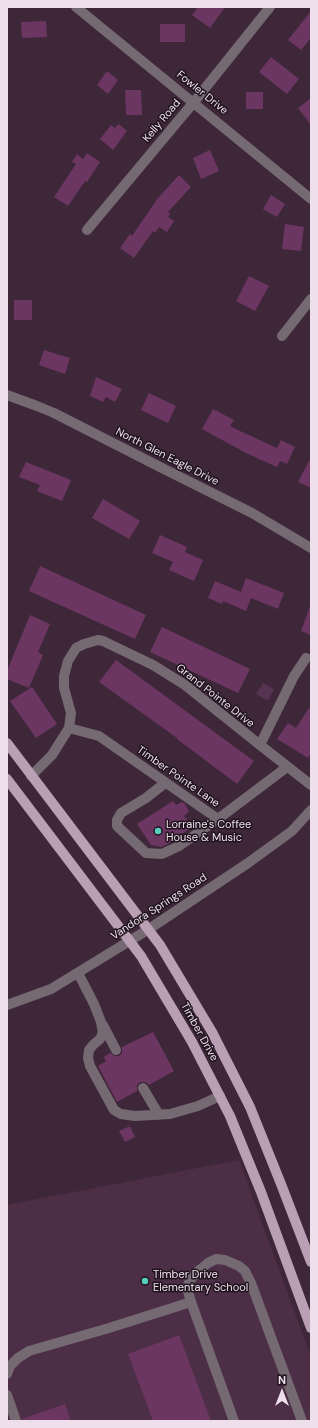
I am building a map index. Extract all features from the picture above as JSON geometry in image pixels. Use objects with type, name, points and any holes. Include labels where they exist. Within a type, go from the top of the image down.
[{"type":"main road","name":"Timber Drive","points":[[7,743],[149,929],[212,1032],[250,1107],[282,1184],[311,1262]]},
{"type":"main road","name":"Timber Drive","points":[[7,779],[130,941],[192,1042],[230,1116],[311,1328]]},
{"type":"street","name":"Fowler Drive","points":[[76,7],[311,199]]},
{"type":"street","name":"Kelly Road","points":[[87,230],[194,102],[270,7]]},
{"type":"street","points":[[282,336],[311,299]]},
{"type":"street","name":"North Glen Eagle Drive","points":[[7,395],[54,413],[252,513],[311,548]]},
{"type":"street","name":"Grand Pointe Drive","points":[[69,728],[71,713],[64,688],[64,676],[68,661],[76,648],[98,640],[104,641],[153,664],[178,681],[311,785]]},
{"type":"street","points":[[260,745],[294,676],[306,658]]},
{"type":"street","points":[[31,776],[52,755],[69,728]]},
{"type":"street","name":"Timber Pointe Lane","points":[[69,728],[99,736],[218,820],[288,767]]},
{"type":"street","points":[[165,783],[146,798],[121,813],[117,820],[117,826],[146,853],[162,854],[179,846],[218,820]]},
{"type":"street","name":"Vandora Springs Road","points":[[7,1005],[51,989],[149,929],[248,863],[292,831],[311,810]]},
{"type":"street","points":[[78,972],[101,1022],[116,1050]]},
{"type":"street","points":[[101,1022],[103,1033],[100,1039],[89,1050],[88,1058],[90,1066],[114,1110],[121,1114],[135,1116],[170,1114],[198,1106],[220,1096]]},
{"type":"street","points":[[143,1088],[159,1115]]},
{"type":"street","points":[[234,1421],[190,1302],[187,1288],[190,1280],[208,1263],[216,1259],[225,1260],[239,1266],[245,1271],[251,1283],[302,1421]]},
{"type":"street","points":[[7,1374],[10,1366],[18,1358],[29,1351],[110,1328],[190,1302]]},
{"type":"street","points":[[7,1395],[16,1421]]},
{"type":"shaded area","points":[[263,683],[274,689],[268,701],[256,694]]},
{"type":"shaded area","name":"Timber Drive Elementary School","points":[[239,1160],[311,1357],[311,1421],[7,1421],[7,1205]]},
{"type":"building","points":[[198,7],[225,7],[210,28],[192,15]]},
{"type":"building","points":[[311,11],[311,38],[301,50],[288,40]]},
{"type":"building","points":[[46,21],[47,37],[22,38],[21,22]]},
{"type":"building","points":[[160,24],[185,24],[185,42],[160,42]]},
{"type":"building","points":[[271,57],[299,79],[287,94],[259,72]]},
{"type":"building","points":[[107,71],[118,80],[108,94],[97,85]]},
{"type":"building","points":[[125,90],[141,90],[142,115],[126,115]]},
{"type":"building","points":[[246,92],[263,92],[263,109],[246,109]]},
{"type":"building","points":[[311,98],[311,125],[298,108]]},
{"type":"building","points":[[119,124],[127,131],[113,150],[100,139],[111,125],[115,128]]},
{"type":"building","points":[[210,150],[219,171],[201,179],[193,158]]},
{"type":"building","points":[[87,153],[100,162],[87,182],[85,181],[68,206],[54,197],[76,164],[72,162],[77,154],[83,159]]},
{"type":"building","points":[[179,175],[191,187],[168,212],[170,214],[168,217],[174,221],[167,232],[159,227],[155,233],[153,231],[134,258],[120,248],[130,234],[132,236],[158,198]]},
{"type":"building","points":[[271,195],[285,204],[277,217],[263,209]]},
{"type":"building","points":[[285,224],[304,227],[301,251],[282,249]]},
{"type":"building","points":[[249,276],[269,286],[255,311],[236,301]]},
{"type":"building","points":[[14,300],[32,300],[32,320],[14,320]]},
{"type":"building","points":[[44,350],[70,358],[65,374],[39,365]]},
{"type":"building","points":[[96,377],[122,389],[115,402],[106,397],[103,402],[90,396]]},
{"type":"building","points":[[149,393],[176,406],[168,423],[141,410]]},
{"type":"building","points":[[213,409],[234,420],[230,426],[240,431],[277,448],[281,440],[295,447],[287,464],[280,461],[277,467],[246,453],[202,429]]},
{"type":"building","points":[[311,457],[311,488],[298,482]]},
{"type":"building","points":[[26,462],[71,480],[62,501],[37,491],[40,485],[19,477]]},
{"type":"building","points":[[103,499],[140,521],[129,539],[92,518]]},
{"type":"building","points":[[160,535],[187,547],[185,552],[203,560],[194,581],[169,570],[173,562],[152,553]]},
{"type":"building","points":[[40,566],[146,615],[135,639],[29,591]]},
{"type":"building","points":[[246,578],[284,593],[278,609],[251,598],[246,611],[223,601],[222,604],[208,598],[215,581],[241,592]]},
{"type":"building","points":[[311,606],[311,635],[301,631]]},
{"type":"building","points":[[30,615],[50,624],[38,652],[43,655],[29,688],[7,679],[7,671]]},
{"type":"building","points":[[162,627],[250,669],[238,693],[150,652]]},
{"type":"building","points":[[116,660],[254,761],[237,784],[177,738],[99,682]]},
{"type":"building","points":[[32,687],[57,724],[36,738],[10,701]]},
{"type":"building","points":[[311,705],[311,753],[308,758],[277,739],[288,723],[296,728]]},
{"type":"building","points":[[173,801],[176,805],[182,802],[184,803],[189,811],[184,816],[192,827],[176,838],[177,840],[161,847],[151,845],[137,824]]},
{"type":"building","points":[[153,1032],[174,1071],[149,1085],[146,1082],[140,1082],[137,1085],[137,1091],[117,1102],[98,1066],[106,1061],[104,1057],[110,1053],[115,1056],[119,1056],[122,1053],[122,1047]]},
{"type":"building","points":[[130,1126],[135,1137],[125,1142],[119,1131]]},
{"type":"building","points":[[179,1335],[211,1421],[153,1421],[128,1354]]},
{"type":"building","points":[[65,1404],[71,1421],[22,1421],[22,1419]]},
{"type":"place","name":"Lorraine's Coffee House & Music","points":[[158,831]]},
{"type":"place","name":"Timber Drive Elementary School","points":[[145,1281]]}]
